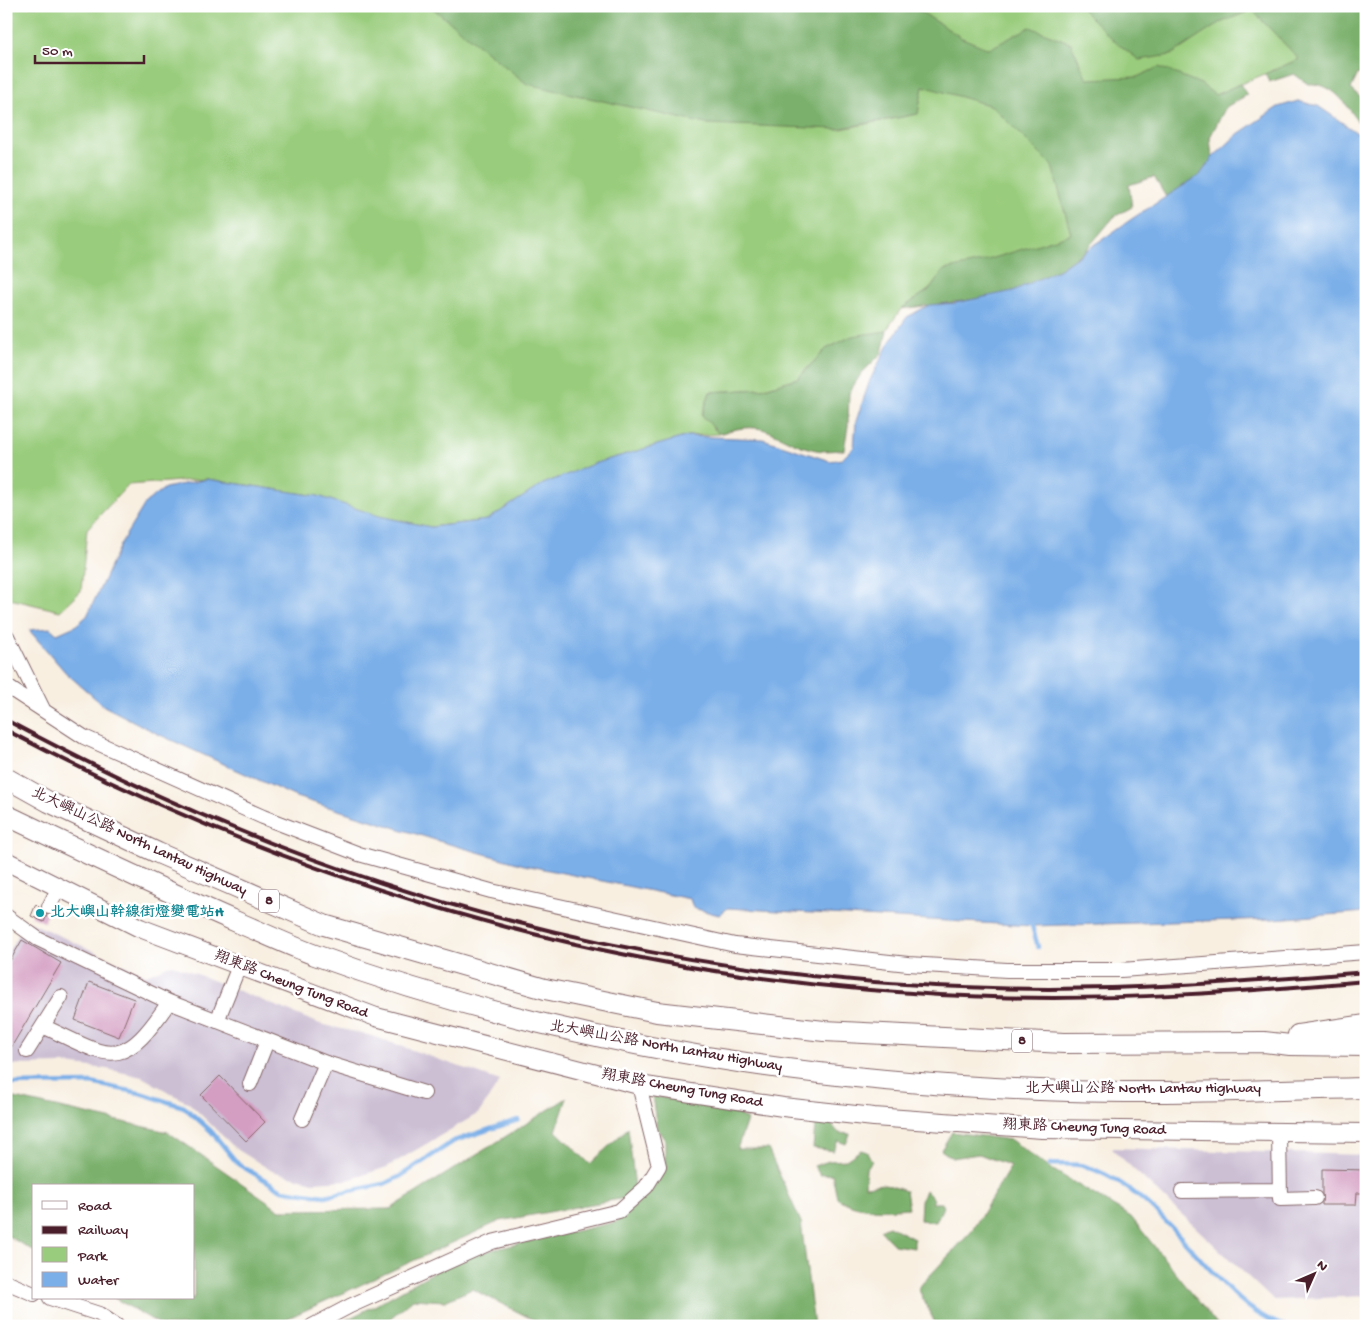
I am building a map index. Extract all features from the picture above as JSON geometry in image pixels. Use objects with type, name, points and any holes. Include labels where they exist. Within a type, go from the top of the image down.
[{"type":"highway","name":"北大嶼山公路 North Lantau Highway","points":[[6,778],[49,802],[158,853],[324,925],[545,989],[657,1012],[824,1031],[1064,1043],[1264,1042],[1290,1045],[1366,1046]]},
{"type":"highway","name":"北大嶼山公路 North Lantau Highway","points":[[6,815],[149,884],[313,954],[436,994],[536,1023],[602,1038],[817,1074],[1069,1092],[1366,1088]]},
{"type":"highway","points":[[1264,1042],[1366,1025]]},
{"type":"main road","name":"翔東路 Cheung Tung Road","points":[[6,861],[140,928],[376,1017],[639,1085],[783,1107],[893,1119],[1042,1129],[1366,1133]]},
{"type":"lane","points":[[7,636],[44,711]]},
{"type":"lane","points":[[6,686],[84,737],[264,817],[360,854],[491,891],[735,945],[908,964],[1007,970],[1121,970],[1366,952]]},
{"type":"lane","points":[[49,907],[59,888]]},
{"type":"lane","points":[[6,916],[38,939],[169,1002],[326,1063],[424,1093]]},
{"type":"lane","points":[[217,1022],[239,966]]},
{"type":"lane","points":[[27,1051],[61,997]]},
{"type":"lane","points":[[43,1026],[107,1054],[129,1049],[140,1041],[169,1002]]},
{"type":"lane","points":[[250,1084],[267,1041]]},
{"type":"lane","points":[[302,1119],[326,1063]]},
{"type":"lane","points":[[312,1326],[350,1306],[492,1242],[619,1211],[646,1187],[659,1166],[639,1085]]},
{"type":"lane","points":[[1279,1132],[1280,1199],[1314,1198]]},
{"type":"lane","points":[[1182,1191],[1280,1190]]},
{"type":"lane","points":[[6,1282],[32,1293]]},
{"type":"lane","points":[[56,1300],[99,1314],[117,1326]]},
{"type":"shaded area","points":[[27,921],[146,975],[172,964],[320,1024],[372,1036],[500,1081],[479,1113],[387,1167],[348,1180],[313,1182],[272,1171],[235,1148],[190,1104],[142,1077],[107,1069],[67,1064],[6,1065],[6,955]]},
{"type":"shaded area","points":[[1111,1148],[1366,1155],[1366,1296],[1273,1300]]},
{"type":"green space","points":[[6,6],[430,6],[705,121],[841,129],[917,114],[923,86],[995,102],[1055,169],[1072,238],[983,266],[944,270],[930,289],[901,309],[877,344],[826,349],[798,378],[761,389],[710,392],[702,415],[719,434],[688,436],[596,463],[543,484],[487,520],[430,527],[379,516],[318,496],[207,479],[128,485],[87,529],[81,591],[60,611],[6,598]]},
{"type":"green space","points":[[430,6],[912,6],[962,38],[989,49],[1030,27],[1071,43],[1087,79],[1137,77],[1159,67],[1201,84],[1215,95],[1240,84],[1247,95],[1226,107],[1210,137],[1212,158],[1200,175],[1166,197],[1154,177],[1129,185],[1132,207],[1114,217],[1086,250],[1060,269],[1013,291],[985,298],[901,309],[930,289],[944,270],[981,262],[1071,234],[1052,166],[992,106],[923,86],[918,114],[837,129],[706,124],[527,84]]},
{"type":"green space","points":[[909,6],[1266,6],[1300,59],[1215,95],[1098,83],[1001,67]]},
{"type":"green space","points":[[1079,6],[1366,6],[1366,77],[1358,74],[1351,89],[1366,102],[1366,119],[1358,122],[1344,102],[1331,90],[1317,84],[1308,84],[1294,74],[1269,82],[1265,74],[1299,59],[1252,10],[1220,23],[1171,55],[1139,60],[1113,40]]},
{"type":"green space","points":[[887,331],[882,353],[861,374],[849,393],[848,426],[844,450],[816,450],[761,429],[736,429],[719,434],[702,415],[710,392],[761,389],[798,378],[826,349],[852,336]]},
{"type":"green space","points":[[6,1096],[168,1132],[280,1210],[390,1209],[567,1098],[556,1131],[590,1164],[628,1128],[636,1196],[500,1221],[271,1326],[163,1326],[118,1300],[195,1300],[195,1184],[32,1184],[32,1250],[6,1235]]},
{"type":"green space","points":[[652,1096],[728,1107],[747,1120],[737,1149],[768,1149],[801,1222],[814,1326],[546,1326],[472,1289],[445,1301],[413,1299],[381,1326],[334,1326],[376,1305],[460,1257],[616,1222],[646,1195],[665,1170],[665,1140],[657,1129]]},
{"type":"green space","points":[[829,1122],[839,1133],[850,1134],[846,1144],[838,1141],[833,1151],[813,1148],[815,1124]]},
{"type":"green space","points":[[952,1132],[1011,1140],[1045,1165],[1131,1217],[1218,1326],[936,1325],[918,1288],[971,1232],[1011,1166],[979,1154],[952,1158],[941,1150]]},
{"type":"green space","points":[[861,1150],[867,1152],[872,1161],[866,1169],[865,1186],[885,1184],[906,1191],[909,1208],[872,1209],[845,1203],[837,1198],[832,1174],[820,1175],[814,1166],[829,1161],[846,1160]]},
{"type":"green space","points":[[925,1190],[934,1199],[932,1203],[941,1203],[943,1207],[936,1222],[920,1220],[921,1201]]},
{"type":"green space","points":[[889,1226],[914,1239],[914,1248],[894,1245],[880,1230]]},
{"type":"water","points":[[1298,101],[1318,106],[1366,139],[1366,912],[1273,919],[1032,926],[728,908],[719,915],[693,908],[690,899],[524,865],[296,797],[158,734],[104,706],[66,673],[29,630],[50,628],[57,634],[75,626],[87,616],[121,543],[146,502],[165,488],[207,479],[318,496],[379,516],[431,527],[487,520],[543,484],[596,463],[688,436],[763,439],[830,461],[842,459],[854,447],[856,421],[870,380],[889,343],[907,317],[929,305],[955,303],[1013,291],[1060,269],[1133,218],[1200,175],[1212,158],[1238,134],[1278,107]]},
{"type":"building","name":"北大嶼山幹線街燈變電站H","points":[[36,904],[47,915],[44,922],[31,916]]},
{"type":"building","points":[[22,940],[61,963],[6,1056],[6,968]]},
{"type":"building","points":[[89,982],[134,999],[119,1037],[75,1020]]},
{"type":"building","points":[[220,1076],[265,1122],[246,1141],[201,1095]]},
{"type":"building","points":[[1322,1169],[1366,1170],[1366,1193],[1357,1193],[1356,1205],[1322,1205]]},
{"type":"waterway","points":[[1032,926],[1038,947]]},
{"type":"waterway","points":[[6,1084],[91,1083],[140,1093],[184,1107],[211,1131],[238,1164],[282,1190],[325,1196],[384,1184],[399,1177],[454,1141],[518,1120]]},
{"type":"waterway","points":[[1050,1164],[1084,1166],[1104,1174],[1123,1185],[1157,1213],[1240,1300],[1257,1313],[1286,1326]]},
{"type":"railway","points":[[6,720],[148,791],[236,829],[326,864],[418,895],[512,921],[607,943],[703,961],[799,975],[895,984],[1039,989],[1179,985],[1366,972]]},
{"type":"railway","points":[[6,730],[122,788],[241,839],[361,883],[484,921],[608,951],[734,974],[862,989],[992,997],[1133,997],[1273,989],[1366,981]]},
{"type":"place","name":"北大嶼山幹線街燈變電站H","points":[[40,913]]}]
